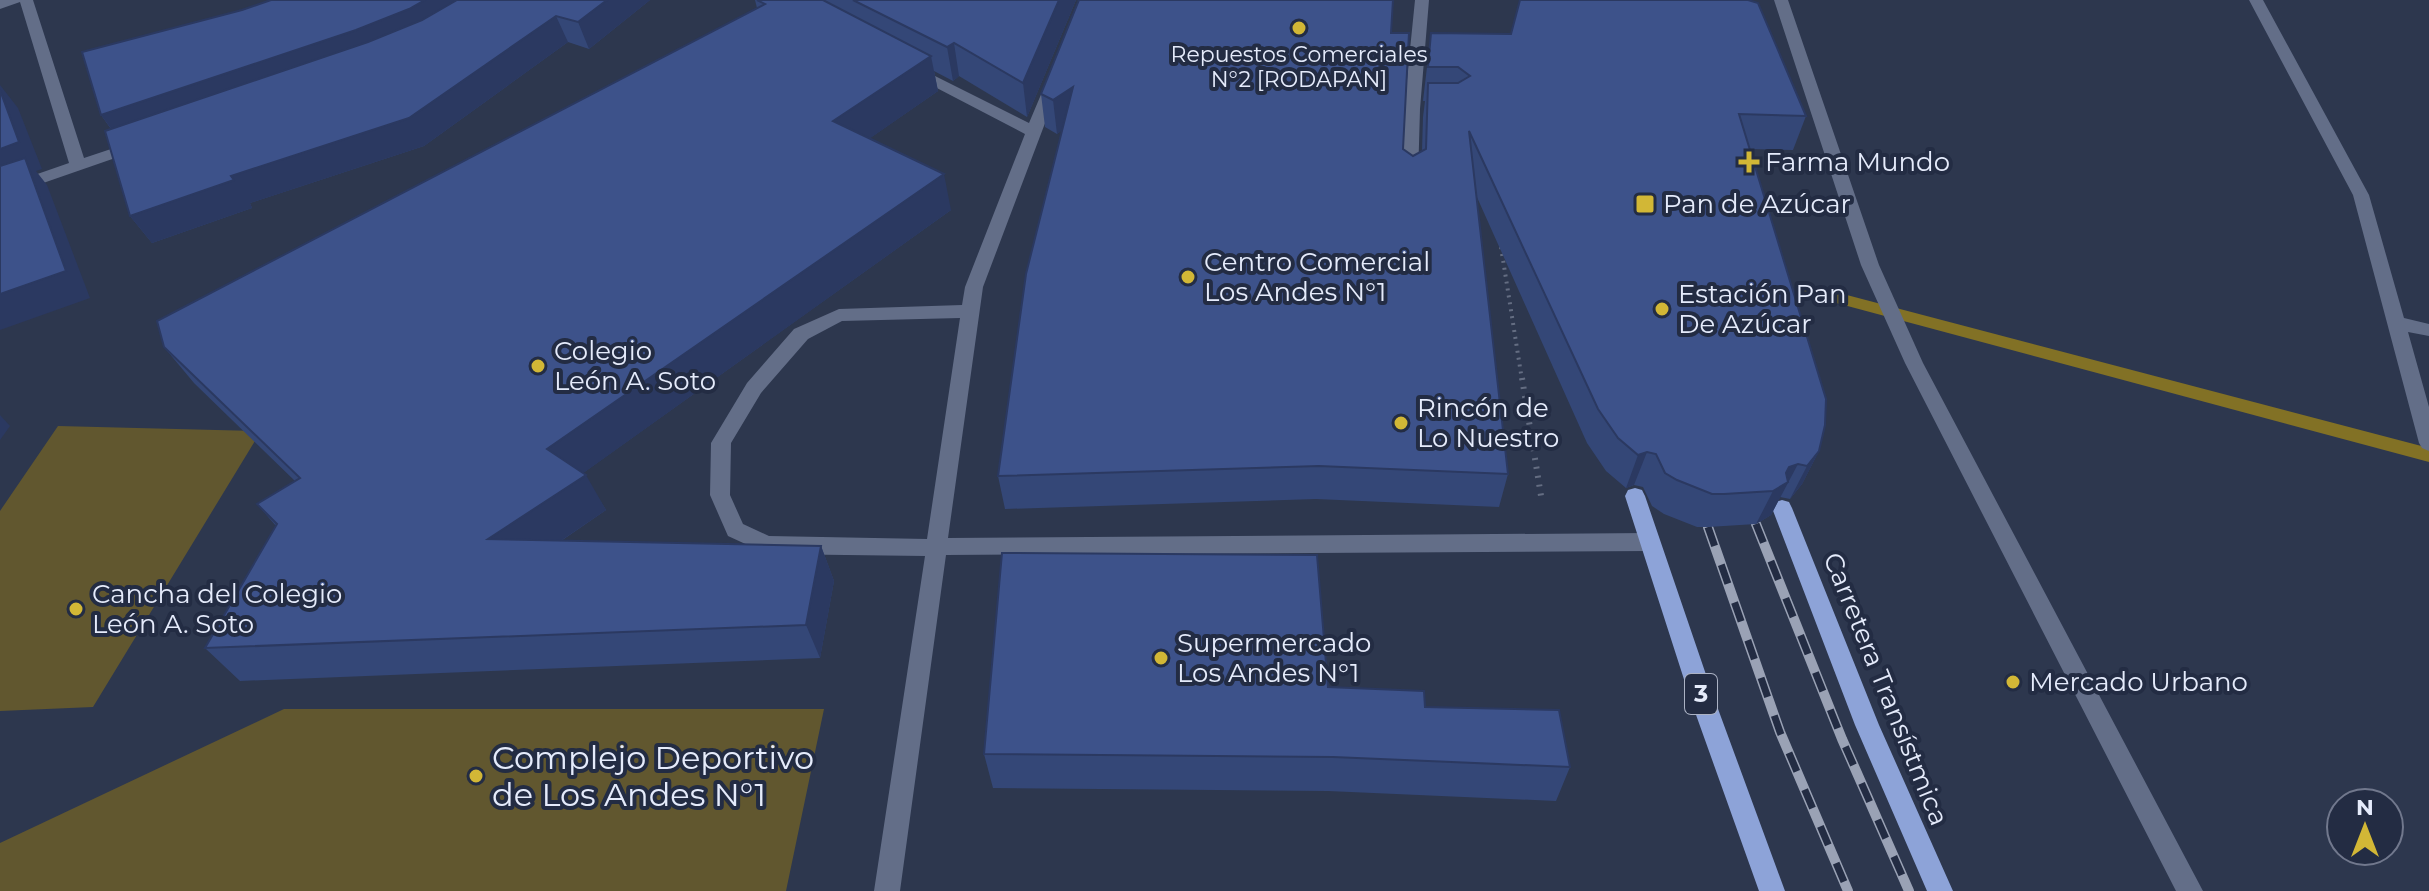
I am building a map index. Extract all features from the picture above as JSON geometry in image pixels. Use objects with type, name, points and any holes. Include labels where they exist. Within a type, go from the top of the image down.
[{"type":"main road","name":"3","points":[[1635,496],[1648,542],[1772,891]]},
{"type":"main road","name":"Carretera Transístmica","points":[[1782,508],[1867,725],[1940,891]]},
{"type":"street","points":[[0,5],[14,0]]},
{"type":"street","points":[[26,0],[78,165]]},
{"type":"street","points":[[1410,183],[1419,109],[1422,0]]},
{"type":"street","points":[[1781,0],[1870,265],[1914,363],[2190,891]]},
{"type":"street","points":[[2256,0],[2361,195],[2429,443]]},
{"type":"street","points":[[887,891],[974,287],[1062,58]]},
{"type":"street","points":[[897,62],[1032,131]]},
{"type":"street","points":[[0,193],[152,140]]},
{"type":"street","points":[[971,311],[839,315],[801,334],[754,388],[721,443],[720,495],[735,530],[767,545],[899,548],[1648,542]]},
{"type":"street","points":[[2394,322],[2429,330]]},
{"type":"path","points":[[1500,240],[1549,542]]},
{"type":"shaded area","name":"Cancha del Colegio León A. Soto","points":[[58,426],[261,431],[93,707],[0,711],[0,511]]},
{"type":"shaded area","name":"Complejo Deportivo de Los Andes N°1","points":[[284,709],[824,709],[786,891],[0,891],[0,843]]},
{"type":"building","points":[[271,0],[425,0],[356,30],[101,115],[82,52]]},
{"type":"building","points":[[457,0],[607,0],[578,22],[556,16],[409,118],[231,176],[234,180],[130,216],[105,131],[368,42],[422,20]]},
{"type":"building","points":[[757,0],[823,0],[931,56],[833,121],[944,174],[547,449],[586,475],[488,539],[821,546],[806,625],[205,648],[277,524],[257,504],[300,478],[164,347],[157,321],[765,4]]},
{"type":"building","points":[[853,0],[1059,0],[1023,83],[954,43],[947,47]]},
{"type":"building","points":[[1079,0],[1393,0],[1391,33],[1409,33],[1403,149],[1413,156],[1426,149],[1428,83],[1458,83],[1470,76],[1458,67],[1428,67],[1431,33],[1511,34],[1520,0],[1748,0],[1758,3],[1806,116],[1739,114],[1826,399],[1825,425],[1819,451],[1807,466],[1798,464],[1789,467],[1786,473],[1788,482],[1773,491],[1712,494],[1665,473],[1656,454],[1647,452],[1638,455],[1618,438],[1598,409],[1469,131],[1508,474],[1319,466],[998,476],[1026,274],[1073,87],[1053,100],[1041,94]]},
{"type":"building","points":[[0,90],[19,142],[0,149]]},
{"type":"building","points":[[25,158],[66,271],[0,294],[0,166]]},
{"type":"building","name":"Supermercado Los Andes N°1","points":[[1002,553],[1317,555],[1328,687],[1424,691],[1425,707],[1559,710],[1570,767],[1333,757],[984,754]]},
{"type":"waterway","points":[[1805,289],[2429,455]]},
{"type":"railway","points":[[1756,524],[1842,739],[1909,891]]},
{"type":"railway","points":[[1708,527],[1780,732],[1848,891]]},
{"type":"place","name":"Repuestos Comerciales N°2 [RODAPAN]","points":[[1299,28]]},
{"type":"place","name":"Farma Mundo","points":[[1749,162]]},
{"type":"place","name":"Pan de Azúcar","points":[[1645,204]]},
{"type":"place","name":"Centro Comercial Los Andes N°1","points":[[1188,277]]},
{"type":"place","name":"Estación Pan De Azúcar","points":[[1662,309]]},
{"type":"place","name":"Colegio León A. Soto","points":[[538,366]]},
{"type":"place","name":"Rincón de Lo Nuestro","points":[[1401,423]]},
{"type":"place","name":"Cancha del Colegio León A. Soto","points":[[76,609]]},
{"type":"place","name":"Supermercado Los Andes N°1","points":[[1161,658]]},
{"type":"place","name":"Mercado Urbano","points":[[2013,682]]},
{"type":"place","name":"Complejo Deportivo de Los Andes N°1","points":[[476,776]]}]
